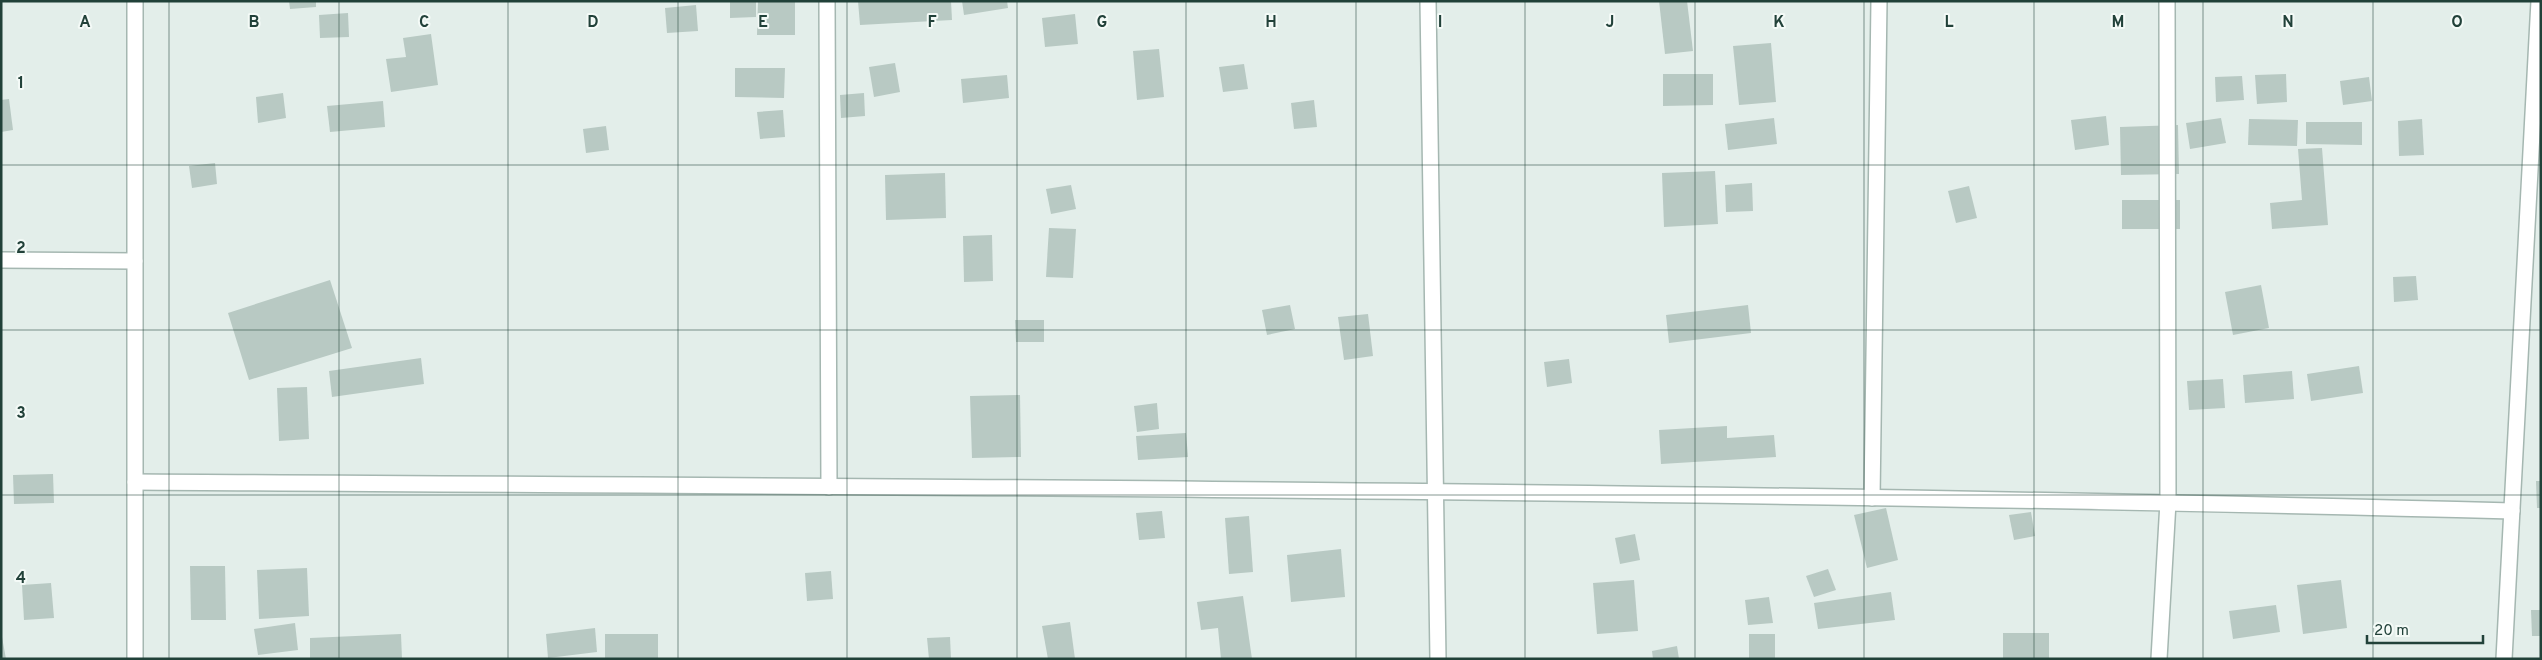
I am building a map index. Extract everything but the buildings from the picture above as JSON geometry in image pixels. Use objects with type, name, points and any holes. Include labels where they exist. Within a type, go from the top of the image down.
[{"type":"street","points":[[135,1],[136,659]]},
{"type":"street","points":[[827,1],[829,487]]},
{"type":"street","points":[[1428,1],[1438,659]]},
{"type":"street","points":[[1872,498],[1879,1]]},
{"type":"street","points":[[2159,659],[2168,502],[2167,1]]},
{"type":"street","points":[[2504,659],[2539,1]]},
{"type":"street","points":[[1,260],[135,261]]},
{"type":"street","points":[[135,482],[1436,491],[2168,502],[2512,511]]}]
